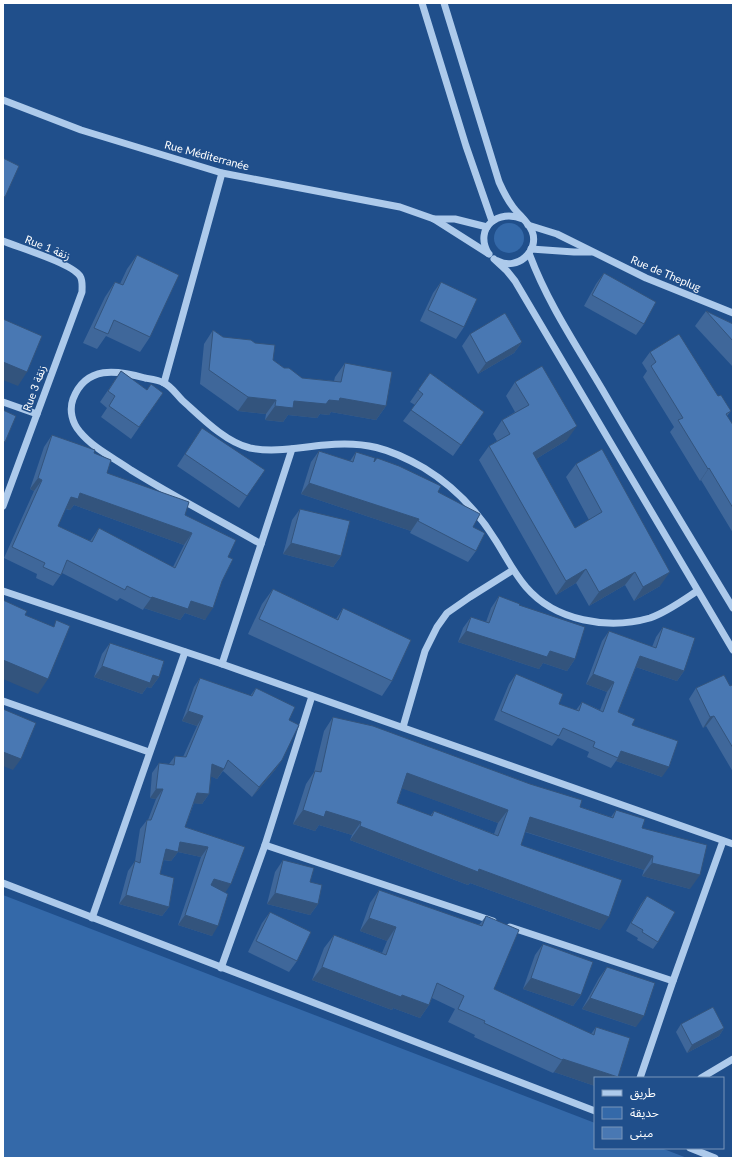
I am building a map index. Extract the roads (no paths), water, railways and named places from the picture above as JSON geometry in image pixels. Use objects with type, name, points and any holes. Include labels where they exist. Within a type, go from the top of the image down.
[{"type":"street","points":[[422,3],[490,224]]},
{"type":"street","points":[[444,3],[499,182],[506,197],[528,225],[532,233],[533,241],[530,251],[521,261],[508,264],[500,263],[492,257]]},
{"type":"street","name":"Rue Méditerranée","points":[[3,100],[80,130],[222,173],[400,207],[434,219],[492,257]]},
{"type":"street","points":[[164,383],[222,173]]},
{"type":"street","points":[[523,219],[507,215],[499,217],[490,224],[485,234],[484,241],[486,248],[492,257],[515,281],[733,650]]},
{"type":"street","name":"Rue Méditerranée","points":[[434,219],[455,219],[490,224]]},
{"type":"street","points":[[528,225],[557,234],[591,252]]},
{"type":"street","name":"Rue 1 زنقة","points":[[3,241],[70,267],[82,278]]},
{"type":"street","points":[[530,251],[591,252]]},
{"type":"street","points":[[530,251],[540,280],[563,323],[733,608]]},
{"type":"street","name":"Rue de Theplug","points":[[591,252],[646,278],[733,313]]},
{"type":"street","name":"Rue 3 زنقة","points":[[3,506],[82,292],[82,278]]},
{"type":"street","points":[[261,544],[158,487],[90,442],[78,430],[71,414],[72,401],[78,389],[87,380],[101,373],[117,372],[164,383],[206,422],[232,441],[250,448],[269,450],[292,449],[326,444],[362,444],[393,452],[424,468],[448,483],[465,499],[479,516],[497,542],[513,570],[528,589],[540,601],[574,618],[591,621],[622,622],[650,617],[666,611],[697,591]]},
{"type":"street","points":[[3,402],[36,414]]},
{"type":"street","points":[[222,664],[292,449]]},
{"type":"street","points":[[403,727],[425,651],[447,613],[470,596],[513,570]]},
{"type":"street","points":[[3,591],[222,664],[733,844]]},
{"type":"street","points":[[92,918],[185,652]]},
{"type":"street","points":[[221,968],[265,845],[312,696]]},
{"type":"street","points":[[3,701],[149,752]]},
{"type":"street","points":[[640,1077],[723,841]]},
{"type":"street","points":[[265,845],[673,981]]},
{"type":"street","points":[[3,884],[594,1111]]},
{"type":"street","points":[[703,1077],[733,1059]]},
{"type":"street","points":[[692,1149],[715,1158]]}]
